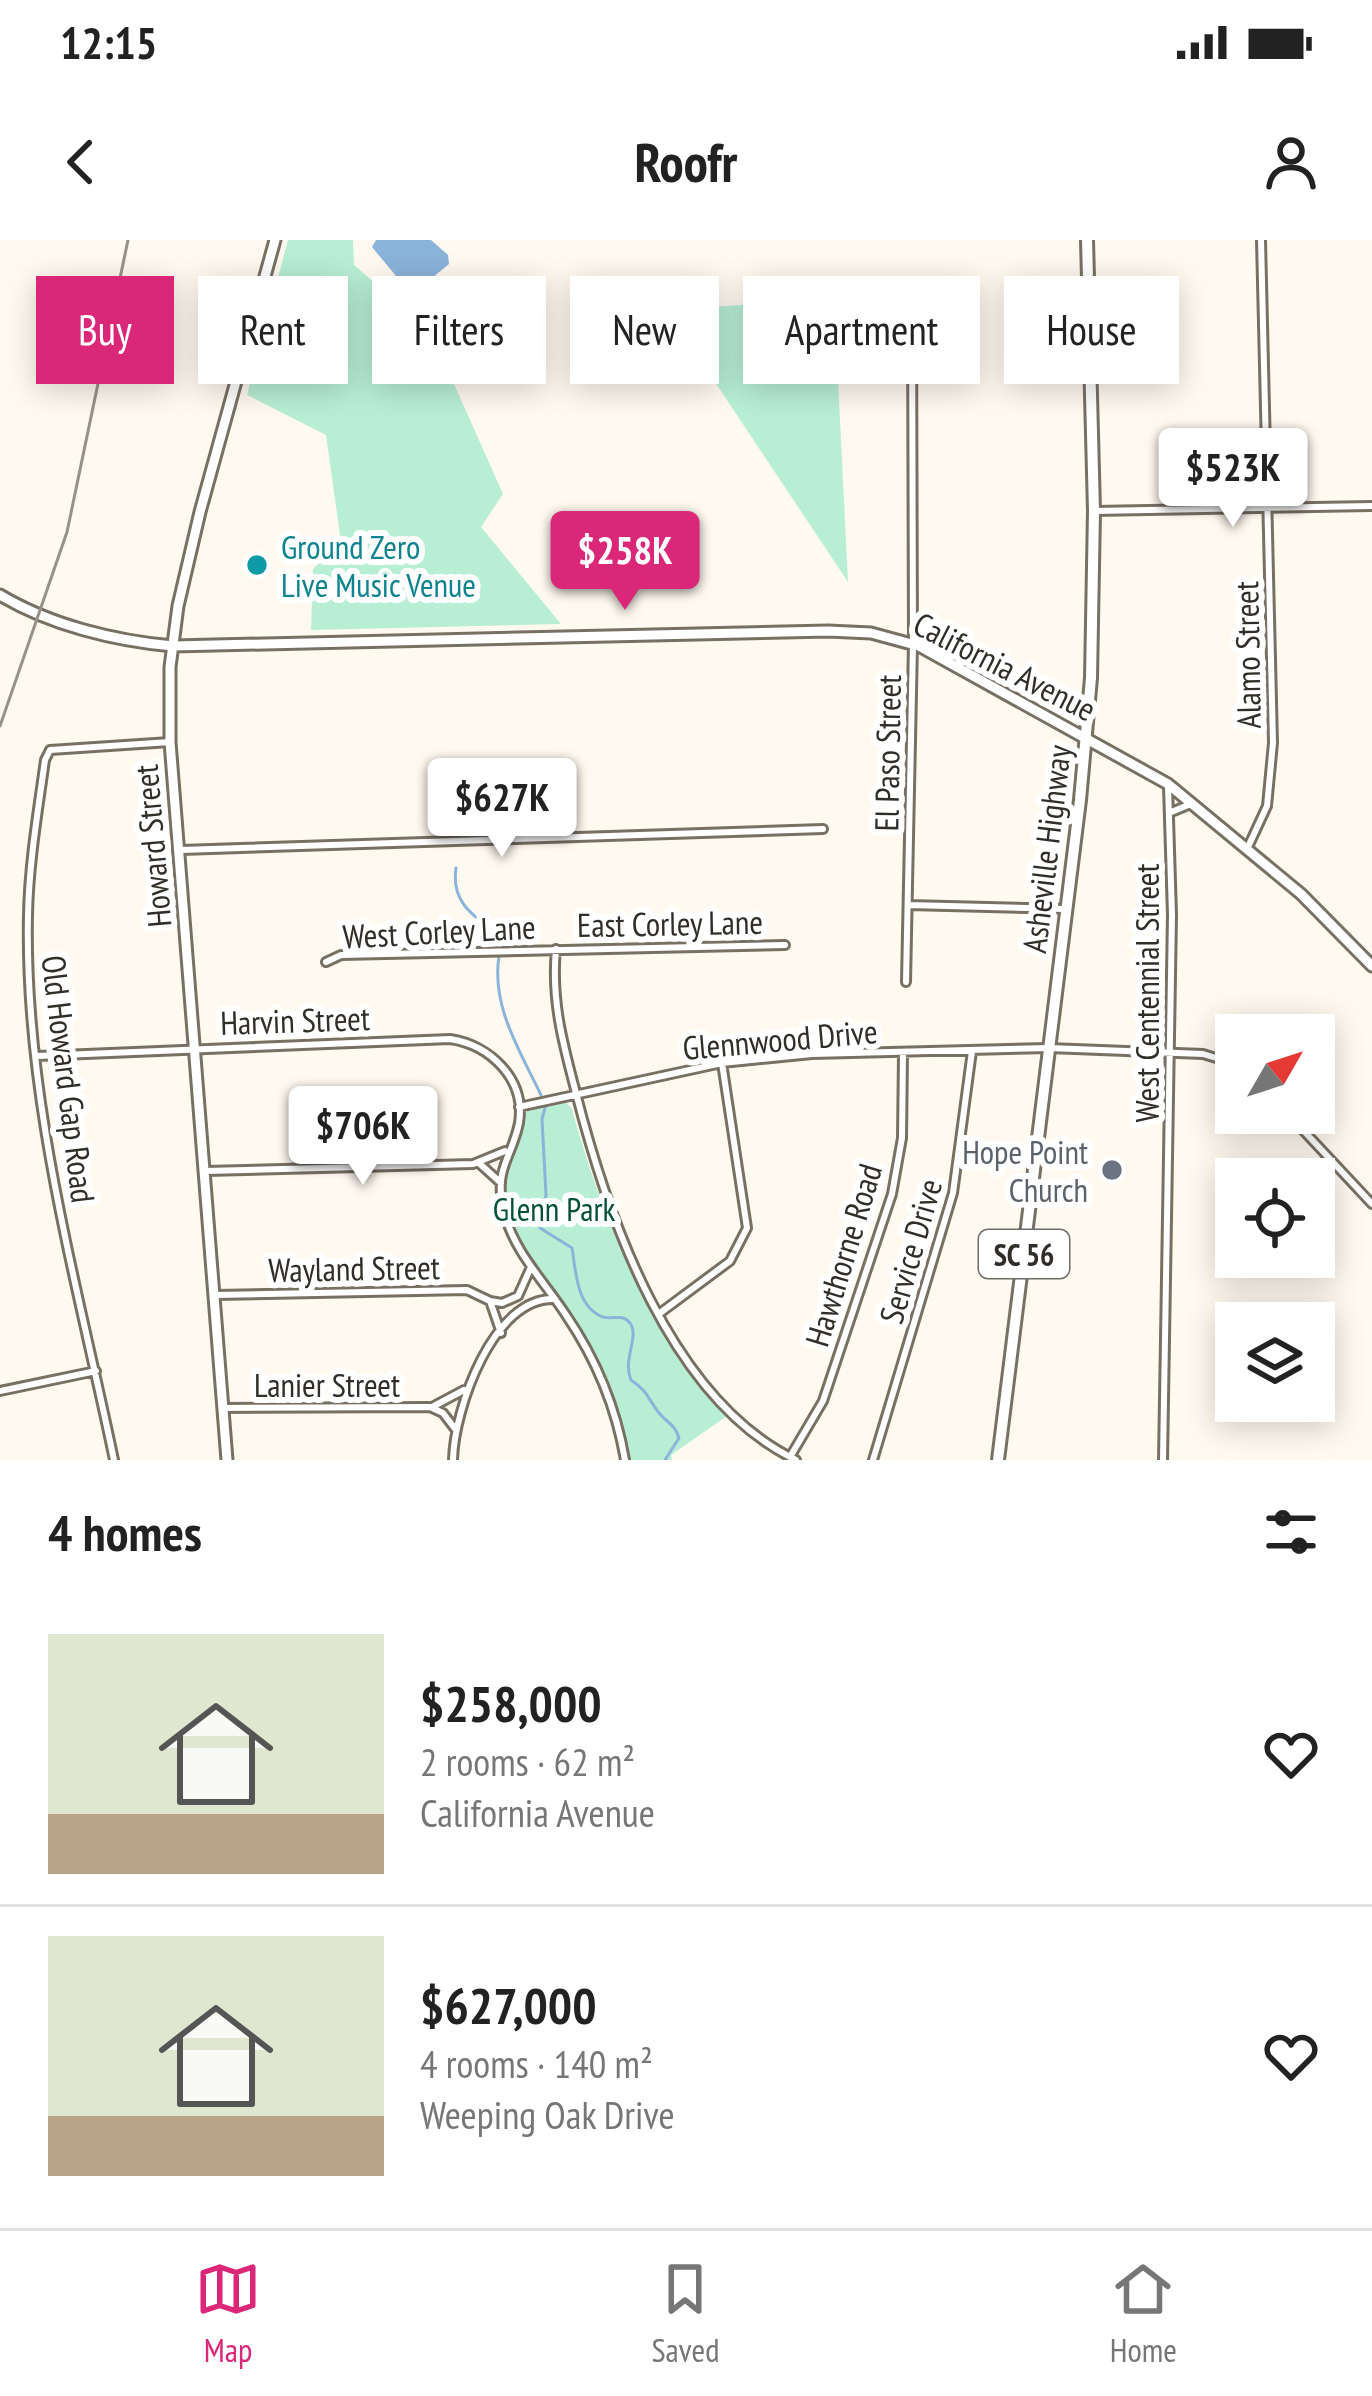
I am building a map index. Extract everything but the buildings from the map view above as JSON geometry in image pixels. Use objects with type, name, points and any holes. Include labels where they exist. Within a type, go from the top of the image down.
[{"type":"main road","name":"Howard Street","points":[[227,1460],[170,742],[173,646],[193,537],[275,240]]},
{"type":"main road","name":"Asheville Highway","points":[[998,1460],[1086,738],[1094,511],[1087,240]]},
{"type":"main road","name":"California Avenue","points":[[0,595],[117,638],[173,646],[850,631],[913,644],[1168,784],[1248,848],[1372,966]]},
{"type":"street","name":"Alamo Street","points":[[1248,848],[1264,818],[1272,771],[1261,240]]},
{"type":"street","name":"El Paso Street","points":[[906,982],[913,644],[911,384]]},
{"type":"street","points":[[1094,511],[1372,506]]},
{"type":"street","name":"Old Howard Gap Road","points":[[114,1460],[64,1226],[37,1056],[28,914],[32,848],[46,756],[57,747],[170,742]]},
{"type":"street","name":"West Centennial Street","points":[[1163,1460],[1171,1054],[1168,784]]},
{"type":"street","points":[[1169,813],[1195,803]]},
{"type":"street","points":[[181,850],[823,829]]},
{"type":"street","points":[[908,904],[1065,909]]},
{"type":"street","name":"East Corley Lane","points":[[556,949],[785,945]]},
{"type":"street","points":[[556,949],[552,986],[606,1203],[692,1367],[725,1410],[792,1459]]},
{"type":"street","name":"West Corley Lane","points":[[326,962],[341,955],[556,949]]},
{"type":"street","name":"Harvin Street","points":[[37,1056],[461,1041],[483,1049],[501,1064],[519,1106]]},
{"type":"street","name":"Glennwood Drive","points":[[519,1106],[722,1063],[812,1054],[1049,1048],[1215,1058]]},
{"type":"street","name":"Service Drive","points":[[873,1460],[953,1193],[973,1051]]},
{"type":"street","name":"Hawthorne Road","points":[[792,1459],[826,1391],[892,1194],[902,1138],[903,1053]]},
{"type":"street","points":[[660,1313],[730,1262],[747,1228],[722,1063]]},
{"type":"street","points":[[519,1106],[501,1184],[508,1225],[587,1348],[606,1389],[625,1460]]},
{"type":"street","points":[[1308,1134],[1371,1199]]},
{"type":"street","points":[[206,1171],[477,1163],[508,1149]]},
{"type":"street","points":[[477,1163],[501,1184]]},
{"type":"street","points":[[501,1333],[490,1301],[508,1302],[518,1296],[531,1267]]},
{"type":"street","name":"Wayland Street","points":[[215,1295],[467,1290],[490,1301]]},
{"type":"street","points":[[453,1460],[469,1384],[501,1333],[529,1304],[555,1298]]},
{"type":"street","points":[[0,1391],[95,1371]]},
{"type":"street","name":"Lanier Street","points":[[223,1408],[430,1407],[452,1399],[469,1384]]},
{"type":"street","name":"Lanier Street","points":[[430,1407],[443,1413],[456,1430]]},
{"type":"green space","points":[[288,240],[353,240],[354,265],[372,281],[372,384],[454,384],[503,494],[481,527],[561,624],[311,630],[313,569],[341,542],[326,435],[247,395],[250,384],[348,384],[348,276],[278,276]]},
{"type":"green space","points":[[743,305],[743,384],[838,384],[848,582],[716,384],[719,307]]},
{"type":"green space","name":"Glenn Park","points":[[566,1102],[632,1272],[674,1345],[727,1416],[671,1455],[672,1460],[629,1460],[616,1406],[595,1355],[535,1266],[511,1218],[507,1168],[524,1116],[537,1106]]},
{"type":"water","points":[[376,240],[431,240],[448,255],[449,264],[434,276],[396,276],[372,247]]},
{"type":"waterway","points":[[456,868],[460,899],[498,935]]},
{"type":"waterway","points":[[499,956],[503,1010],[541,1095]]},
{"type":"waterway","points":[[545,1108],[546,1195],[540,1228],[572,1248],[587,1305],[603,1317],[621,1317],[630,1323],[631,1380],[679,1438],[665,1460]]},
{"type":"railway","points":[[0,726],[67,532],[128,240]]},
{"type":"place","name":"Ground Zero Live Music Venue","points":[[257,565]]},
{"type":"place","name":"Hope Point Church","points":[[1112,1170]]}]
